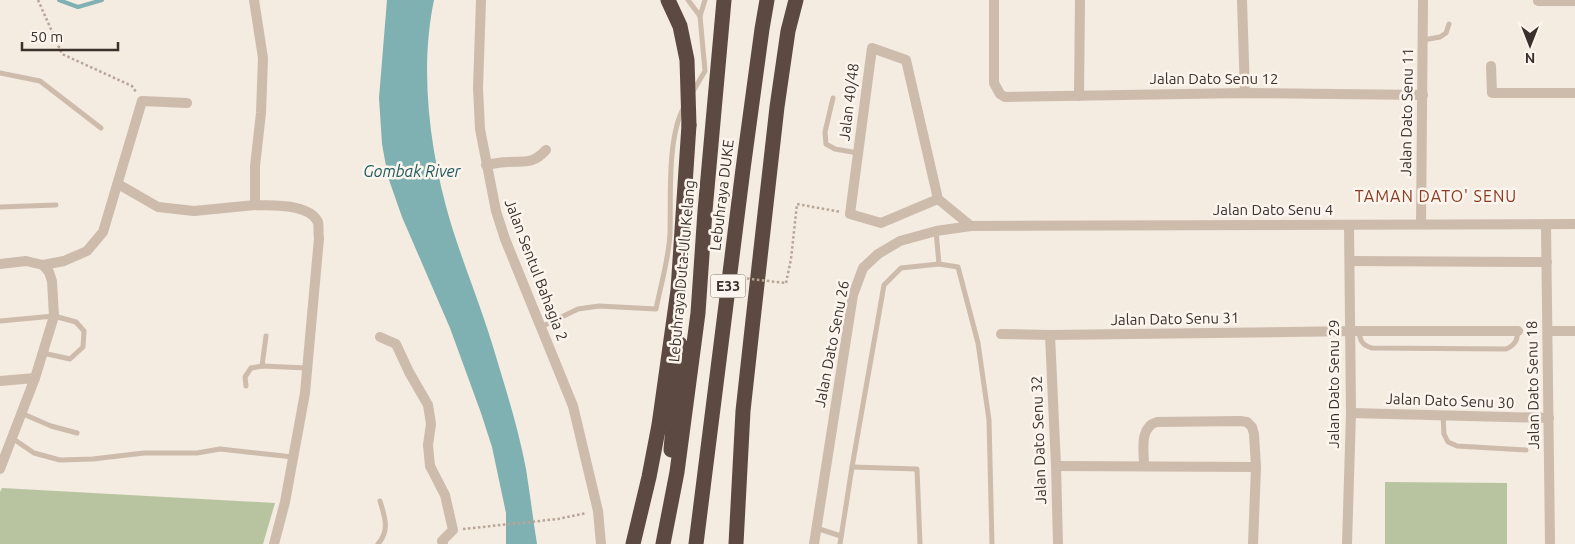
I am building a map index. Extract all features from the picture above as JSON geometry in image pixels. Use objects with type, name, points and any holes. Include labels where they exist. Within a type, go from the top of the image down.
[{"type":"highway","points":[[664,542],[691,188],[687,60],[680,26],[668,0]]},
{"type":"highway","name":"Lebuhraya Duta-Ulu Kelang","points":[[672,426],[698,312],[724,0]]},
{"type":"highway","name":"Lebuhraya DUKE","points":[[696,544],[767,0]]},
{"type":"highway","name":"E33","points":[[736,543],[743,411],[752,320],[777,107],[788,31],[796,0]]},
{"type":"highway","points":[[633,544],[649,477],[672,426]]},
{"type":"street","points":[[254,0],[263,58],[261,113],[255,166],[255,205]]},
{"type":"street","name":"Jalan Sentul Bahagia 2","points":[[482,0],[478,88],[480,129],[496,211],[573,406],[598,511],[601,544]]},
{"type":"street","name":"Jalan Dato Senu 12","points":[[994,0],[994,84],[1000,94],[1005,97],[1245,93],[1423,95]]},
{"type":"street","points":[[1079,96],[1080,0]]},
{"type":"street","points":[[1242,0],[1245,93]]},
{"type":"street","name":"Jalan Dato Senu 11","points":[[1421,224],[1423,0]]},
{"type":"street","points":[[1538,0],[1575,1]]},
{"type":"street","name":"Jalan 40/48","points":[[850,214],[872,48],[906,60],[938,199]]},
{"type":"street","points":[[1491,66],[1492,94],[1575,93]]},
{"type":"street","points":[[0,264],[26,260],[43,265],[64,261],[87,251],[103,232],[142,101],[187,103]]},
{"type":"street","points":[[486,165],[524,162],[538,158],[546,150]]},
{"type":"street","points":[[118,184],[158,207],[194,211],[255,205],[292,207],[311,212],[318,223],[305,393],[274,544]]},
{"type":"street","points":[[850,214],[881,223],[938,199],[971,226]]},
{"type":"street","name":"Jalan Dato Senu 4","points":[[971,226],[1575,224]]},
{"type":"street","name":"Jalan Dato Senu 29","points":[[1347,544],[1354,331],[1349,225]]},
{"type":"street","name":"Jalan Dato Senu 18","points":[[1546,225],[1550,544]]},
{"type":"street","name":"Jalan Dato Senu 26","points":[[814,544],[850,311],[863,268],[878,254],[900,240],[936,231],[971,226]]},
{"type":"street","points":[[1350,260],[1547,262]]},
{"type":"street","points":[[0,469],[35,378],[54,316],[52,281],[49,272],[43,265]]},
{"type":"street","name":"Jalan Dato Senu 31","points":[[1001,334],[1518,331]]},
{"type":"street","points":[[1548,331],[1575,331]]},
{"type":"street","name":"Jalan Dato Senu 32","points":[[1050,335],[1058,544]]},
{"type":"street","points":[[380,337],[396,344],[428,405],[431,424],[428,445],[430,466],[444,495],[453,530],[442,541],[442,544]]},
{"type":"street","points":[[0,381],[35,378]]},
{"type":"street","name":"Jalan Dato Senu 30","points":[[1351,413],[1549,418]]},
{"type":"street","points":[[1144,466],[1144,435],[1146,428],[1150,424],[1157,422],[1247,422],[1252,427],[1256,467],[1253,544]]},
{"type":"street","points":[[1056,466],[1256,467]]},
{"type":"lane","points":[[688,0],[700,16]]},
{"type":"lane","points":[[541,327],[578,309],[599,306],[656,309],[670,234],[670,176],[678,118],[704,71],[700,16],[705,0]]},
{"type":"lane","points":[[1423,40],[1440,37],[1446,33],[1449,24]]},
{"type":"lane","points":[[0,74],[40,81],[101,128]]},
{"type":"lane","points":[[833,98],[825,132],[826,144],[835,149],[858,152]]},
{"type":"lane","points":[[0,207],[56,205]]},
{"type":"lane","points":[[936,231],[939,264]]},
{"type":"lane","points":[[840,544],[884,285],[900,268],[939,264],[958,267],[978,343],[989,420],[992,544]]},
{"type":"lane","points":[[0,322],[54,316],[76,322],[84,331],[83,347],[70,359],[43,353]]},
{"type":"lane","points":[[1354,331],[1365,346],[1372,348],[1506,349],[1513,346],[1517,340],[1518,331]]},
{"type":"lane","points":[[262,366],[266,336]]},
{"type":"lane","points":[[246,386],[245,377],[251,368],[262,366],[307,368]]},
{"type":"lane","points":[[20,413],[51,426],[77,433]]},
{"type":"lane","points":[[1443,416],[1444,434],[1448,442],[1457,446],[1526,450]]},
{"type":"lane","points":[[12,438],[34,453],[60,460],[93,459],[144,453],[197,453],[220,448],[293,457]]},
{"type":"lane","points":[[852,468],[918,468],[920,544]]},
{"type":"lane","points":[[378,544],[382,539],[386,523],[380,501]]},
{"type":"lane","points":[[816,528],[841,536]]},
{"type":"path","points":[[38,0],[62,54],[132,86],[142,101]]},
{"type":"path","points":[[742,278],[786,283],[791,259],[797,204],[850,214]]},
{"type":"path","points":[[466,529],[558,519],[598,511]]},
{"type":"green space","points":[[1385,482],[1507,483],[1507,544],[1385,544]]},
{"type":"green space","points":[[2,488],[275,503],[263,544],[0,544],[0,492]]},
{"type":"water","name":"Gombak River","points":[[387,0],[434,0],[427,55],[427,84],[432,141],[437,169],[451,224],[492,343],[517,428],[526,469],[537,544],[506,544],[506,513],[492,447],[450,328],[402,217],[388,177],[382,144],[379,98]]},
{"type":"waterway","points":[[59,0],[78,7],[102,0]]},
{"type":"district","name":"TAMAN DATO' SENU","points":[[1436,196]]}]
